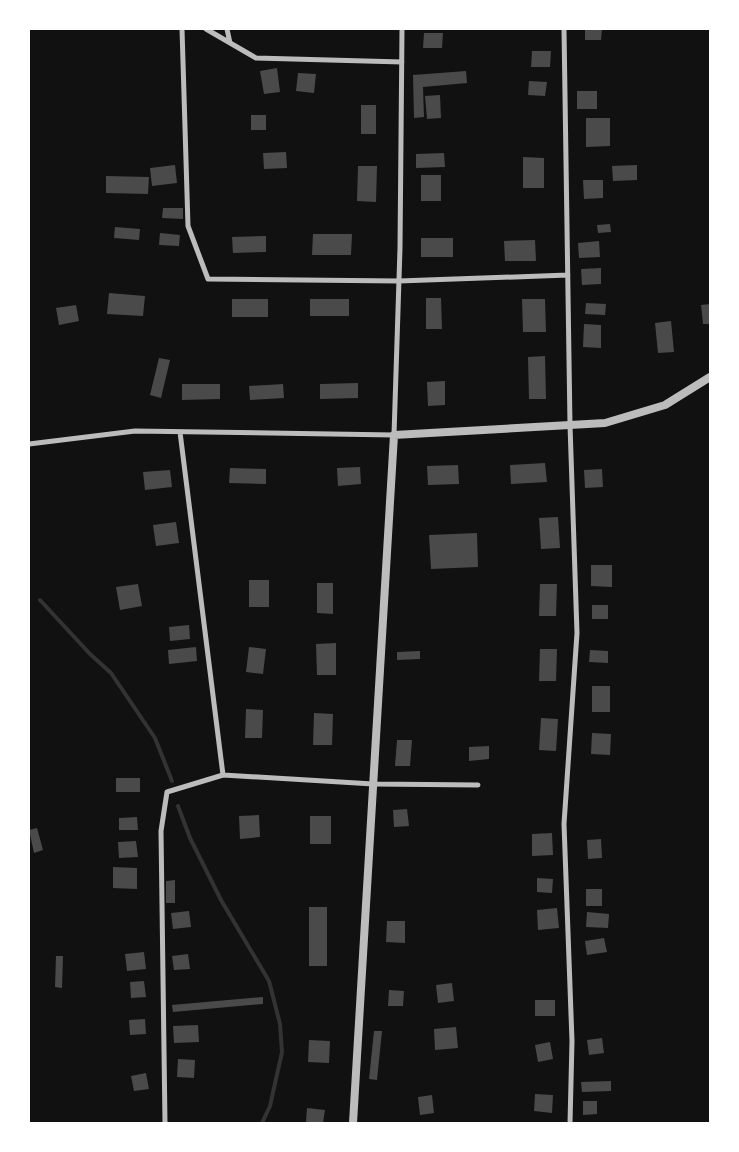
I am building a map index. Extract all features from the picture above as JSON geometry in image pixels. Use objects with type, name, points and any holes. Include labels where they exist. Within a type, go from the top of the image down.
[{"type":"street","points":[[182,29],[188,226],[208,279],[399,281],[568,275]]},
{"type":"street","points":[[206,29],[256,58],[402,62]]},
{"type":"street","points":[[227,29],[230,43]]},
{"type":"street","points":[[353,1123],[394,435],[399,281],[402,29]]},
{"type":"street","points":[[564,29],[570,425],[577,633],[564,824],[572,1041],[570,1123]]},
{"type":"street","points":[[29,444],[135,431],[394,435],[605,423],[664,405],[710,377]]},
{"type":"street","points":[[180,432],[224,775]]},
{"type":"street","points":[[165,1123],[161,831],[167,792],[224,775],[373,784],[478,785]]},
{"type":"building","points":[[585,29],[602,29],[601,40],[585,40]]},
{"type":"building","points":[[424,33],[443,33],[442,48],[423,48]]},
{"type":"building","points":[[532,51],[551,51],[550,67],[531,67]]},
{"type":"building","points":[[277,68],[280,92],[264,94],[260,71]]},
{"type":"building","points":[[466,71],[467,83],[423,87],[424,117],[414,118],[413,75]]},
{"type":"building","points":[[298,73],[316,74],[314,93],[296,91]]},
{"type":"building","points":[[529,81],[547,82],[545,96],[528,95]]},
{"type":"building","points":[[577,91],[597,91],[597,109],[577,109]]},
{"type":"building","points":[[440,95],[441,118],[427,119],[425,96]]},
{"type":"building","points":[[361,105],[376,105],[376,134],[361,134]]},
{"type":"building","points":[[251,115],[266,115],[266,130],[251,130]]},
{"type":"building","points":[[586,118],[610,118],[610,146],[586,147]]},
{"type":"building","points":[[286,152],[287,168],[264,169],[263,153]]},
{"type":"building","points":[[444,153],[445,167],[416,168],[416,154]]},
{"type":"building","points":[[523,157],[544,158],[544,188],[523,188]]},
{"type":"building","points":[[175,165],[177,183],[152,186],[150,168]]},
{"type":"building","points":[[637,165],[637,180],[613,181],[612,166]]},
{"type":"building","points":[[358,166],[377,166],[376,202],[357,201]]},
{"type":"building","points":[[421,175],[441,175],[441,201],[421,201]]},
{"type":"building","points":[[106,176],[149,177],[148,194],[106,193]]},
{"type":"building","points":[[583,180],[603,180],[603,198],[584,199]]},
{"type":"building","points":[[163,208],[183,208],[183,219],[162,218]]},
{"type":"building","points":[[610,224],[611,232],[598,233],[597,225]]},
{"type":"building","points":[[115,227],[140,229],[139,240],[114,238]]},
{"type":"building","points":[[160,233],[180,235],[179,246],[159,245]]},
{"type":"building","points":[[313,234],[352,234],[351,255],[312,255]]},
{"type":"building","points":[[266,236],[266,252],[233,253],[232,237]]},
{"type":"building","points":[[421,238],[453,238],[453,257],[421,257]]},
{"type":"building","points":[[535,240],[536,261],[505,261],[504,241]]},
{"type":"building","points":[[599,241],[600,257],[579,258],[578,243]]},
{"type":"building","points":[[601,268],[601,284],[582,285],[581,269]]},
{"type":"building","points":[[109,293],[145,296],[143,316],[107,314]]},
{"type":"building","points":[[426,298],[441,298],[442,329],[426,329]]},
{"type":"building","points":[[232,299],[268,299],[268,317],[232,317]]},
{"type":"building","points":[[310,299],[349,299],[349,316],[310,316]]},
{"type":"building","points":[[522,299],[545,299],[546,332],[523,332]]},
{"type":"building","points":[[586,303],[606,304],[605,315],[585,314]]},
{"type":"building","points":[[710,304],[710,324],[703,324],[701,305]]},
{"type":"building","points":[[76,305],[79,321],[59,325],[56,308]]},
{"type":"building","points":[[671,321],[674,352],[658,353],[655,323]]},
{"type":"building","points":[[584,324],[601,325],[601,348],[583,347]]},
{"type":"building","points":[[545,356],[546,399],[529,399],[528,357]]},
{"type":"building","points":[[159,358],[170,360],[161,398],[150,395]]},
{"type":"building","points":[[445,381],[445,405],[428,406],[427,382]]},
{"type":"building","points":[[358,383],[358,398],[320,399],[320,384]]},
{"type":"building","points":[[182,384],[220,384],[220,399],[182,400]]},
{"type":"building","points":[[283,384],[284,398],[250,400],[249,386]]},
{"type":"building","points":[[545,463],[547,482],[511,484],[510,465]]},
{"type":"building","points":[[458,465],[459,484],[428,485],[427,466]]},
{"type":"building","points":[[360,467],[361,484],[338,486],[337,468]]},
{"type":"building","points":[[230,468],[266,469],[266,484],[229,483]]},
{"type":"building","points":[[602,469],[603,487],[585,488],[584,470]]},
{"type":"building","points":[[170,470],[172,487],[145,490],[143,472]]},
{"type":"building","points":[[558,517],[560,548],[541,549],[539,518]]},
{"type":"building","points":[[176,522],[179,543],[156,546],[153,525]]},
{"type":"building","points":[[477,533],[478,567],[431,569],[429,535]]},
{"type":"building","points":[[591,565],[612,565],[612,587],[591,586]]},
{"type":"building","points":[[249,580],[269,580],[269,607],[249,607]]},
{"type":"building","points":[[317,583],[333,583],[333,614],[317,613]]},
{"type":"building","points":[[138,584],[142,606],[120,610],[116,587]]},
{"type":"building","points":[[540,584],[557,584],[556,616],[539,616]]},
{"type":"building","points":[[592,605],[608,605],[608,619],[592,619]]},
{"type":"building","points":[[189,625],[190,639],[170,641],[169,627]]},
{"type":"building","points":[[336,643],[336,675],[317,675],[316,644]]},
{"type":"building","points":[[196,647],[197,661],[169,664],[168,650]]},
{"type":"building","points":[[249,647],[266,649],[263,674],[246,672]]},
{"type":"building","points":[[540,649],[557,649],[556,681],[539,681]]},
{"type":"building","points":[[590,650],[608,651],[608,663],[589,662]]},
{"type":"building","points":[[420,651],[420,659],[397,660],[397,652]]},
{"type":"building","points":[[592,686],[610,686],[610,712],[592,712]]},
{"type":"building","points":[[246,709],[263,710],[262,738],[245,738]]},
{"type":"building","points":[[314,713],[333,714],[332,745],[313,745]]},
{"type":"building","points":[[541,718],[558,719],[556,751],[539,750]]},
{"type":"building","points":[[592,733],[611,734],[610,755],[591,754]]},
{"type":"building","points":[[397,740],[412,740],[410,766],[395,766]]},
{"type":"building","points":[[489,746],[489,759],[469,761],[469,747]]},
{"type":"building","points":[[116,778],[140,778],[140,792],[116,792]]},
{"type":"building","points":[[407,809],[409,826],[394,827],[393,810]]},
{"type":"building","points":[[259,815],[260,837],[240,839],[239,816]]},
{"type":"building","points":[[310,816],[331,816],[331,844],[310,844]]},
{"type":"building","points":[[137,817],[138,830],[119,830],[119,818]]},
{"type":"building","points":[[37,828],[43,850],[34,853],[29,830]]},
{"type":"building","points":[[552,833],[553,855],[532,856],[532,834]]},
{"type":"building","points":[[601,839],[602,858],[588,859],[587,840]]},
{"type":"building","points":[[136,841],[138,857],[119,858],[118,842]]},
{"type":"building","points":[[113,867],[137,868],[137,889],[113,888]]},
{"type":"building","points":[[537,878],[553,879],[552,893],[537,892]]},
{"type":"building","points":[[175,880],[175,903],[166,903],[166,881]]},
{"type":"building","points":[[586,889],[602,889],[602,906],[586,906]]},
{"type":"building","points":[[309,907],[327,907],[327,966],[309,966]]},
{"type":"building","points":[[557,908],[559,928],[538,930],[537,910]]},
{"type":"building","points":[[189,911],[191,927],[173,929],[171,913]]},
{"type":"building","points":[[587,912],[609,914],[608,928],[586,927]]},
{"type":"building","points":[[387,921],[405,921],[405,943],[386,942]]},
{"type":"building","points":[[604,938],[607,952],[587,955],[585,941]]},
{"type":"building","points":[[144,952],[146,969],[127,971],[125,954]]},
{"type":"building","points":[[188,954],[190,969],[174,970],[172,956]]},
{"type":"building","points":[[56,956],[63,956],[62,988],[55,987]]},
{"type":"building","points":[[144,981],[146,997],[131,998],[130,982]]},
{"type":"building","points":[[452,983],[454,1001],[438,1003],[436,985]]},
{"type":"building","points":[[389,990],[404,991],[403,1006],[388,1006]]},
{"type":"building","points":[[263,997],[263,1004],[173,1012],[172,1005]]},
{"type":"building","points":[[535,1000],[555,1000],[555,1016],[535,1016]]},
{"type":"building","points":[[145,1019],[146,1034],[130,1035],[129,1020]]},
{"type":"building","points":[[198,1025],[199,1042],[174,1043],[173,1026]]},
{"type":"building","points":[[456,1027],[458,1048],[435,1050],[434,1029]]},
{"type":"building","points":[[374,1031],[382,1031],[377,1080],[369,1079]]},
{"type":"building","points":[[602,1038],[604,1053],[589,1055],[587,1040]]},
{"type":"building","points":[[309,1040],[330,1041],[329,1063],[308,1062]]},
{"type":"building","points":[[550,1042],[553,1059],[538,1062],[535,1045]]},
{"type":"building","points":[[178,1059],[195,1060],[194,1078],[177,1077]]},
{"type":"building","points":[[146,1073],[149,1089],[134,1091],[131,1076]]},
{"type":"building","points":[[611,1081],[611,1091],[582,1092],[581,1082]]},
{"type":"building","points":[[535,1094],[553,1095],[552,1113],[534,1111]]},
{"type":"building","points":[[432,1095],[434,1113],[420,1115],[418,1097]]},
{"type":"building","points":[[583,1101],[597,1101],[597,1114],[583,1115]]},
{"type":"building","points":[[307,1108],[325,1110],[323,1123],[306,1122]]},
{"type":"waterway","points":[[40,600],[90,654],[111,673],[155,738],[172,781]]},
{"type":"waterway","points":[[178,806],[190,838],[221,900],[269,981],[280,1024],[282,1052],[270,1106],[262,1123]]}]
